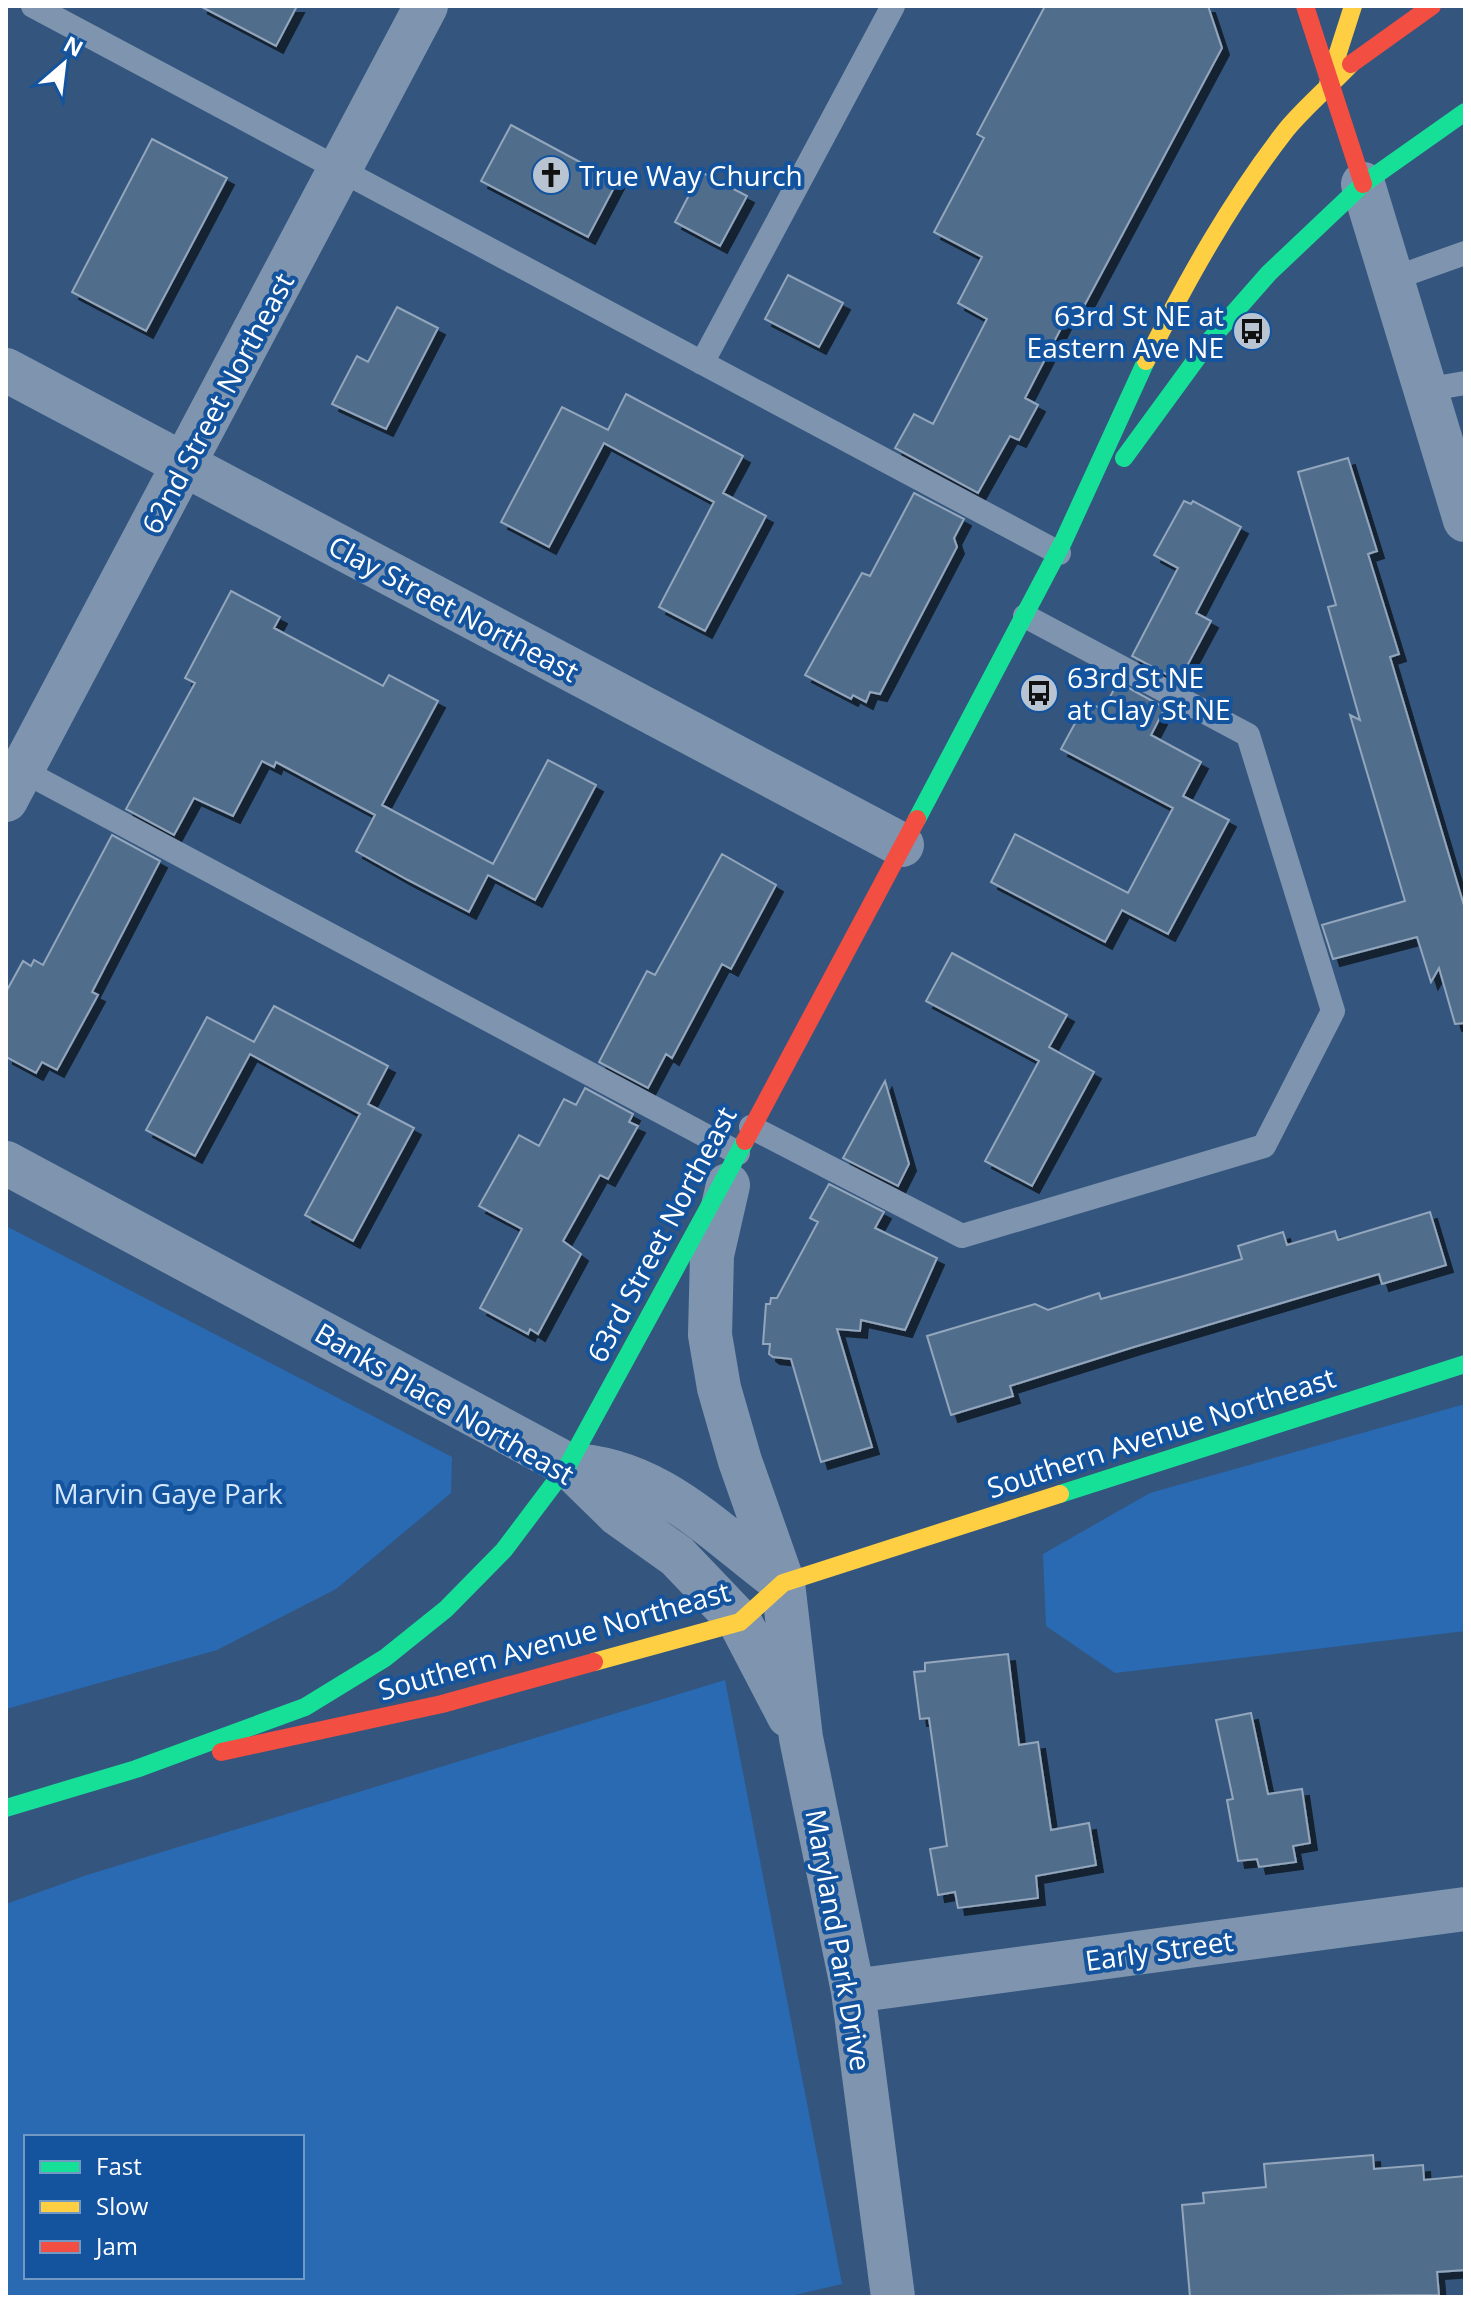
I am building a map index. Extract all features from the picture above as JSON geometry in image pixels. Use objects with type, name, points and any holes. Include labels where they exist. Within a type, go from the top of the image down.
[{"type":"main road","points":[[1305,6],[1363,184]]},
{"type":"main road","points":[[1328,84],[1353,6]]},
{"type":"main road","name":"63rd Street Northeast","points":[[136,1769],[305,1707],[385,1658],[446,1609],[504,1550],[568,1465],[1059,553],[1157,334],[1203,249],[1265,155],[1328,84],[1394,28],[1432,6]]},
{"type":"main road","name":"63rd Street Northeast","points":[[1059,553],[1160,404],[1269,273],[1363,184],[1465,112]]},
{"type":"main road","name":"Southern Avenue Northeast","points":[[6,1808],[136,1769],[442,1704],[740,1622],[783,1583],[1465,1364]]},
{"type":"street","name":"62nd Street Northeast","points":[[11,777],[184,465],[426,6]]},
{"type":"street","points":[[1363,184],[1392,279],[1445,386],[1465,520]]},
{"type":"street","name":"Clay Street Northeast","points":[[6,370],[902,845]]},
{"type":"street","name":"Maryland Park Drive","points":[[744,1140],[712,1255],[710,1335],[719,1388],[740,1461],[783,1583],[801,1738],[853,1991],[893,2297]]},
{"type":"street","name":"Banks Place Northeast","points":[[6,1163],[568,1465],[618,1514],[677,1556],[740,1622],[801,1738]]},
{"type":"street","points":[[568,1465],[597,1466],[650,1483],[696,1513],[783,1583]]},
{"type":"street","name":"Early Street","points":[[853,1991],[1465,1909]]},
{"type":"lane","points":[[33,6],[1059,553]]},
{"type":"lane","points":[[702,363],[893,6]]},
{"type":"lane","points":[[1392,279],[1465,253]]},
{"type":"lane","points":[[11,777],[744,1140],[962,1236],[1264,1146],[1333,1011],[1248,735],[1025,616]]},
{"type":"green space","name":"Marvin Gaye Park","points":[[6,1226],[452,1457],[451,1493],[336,1589],[217,1650],[6,1709]]},
{"type":"green space","points":[[1465,1404],[1465,1631],[1115,1673],[1046,1626],[1043,1554],[1150,1493]]},
{"type":"green space","points":[[725,1680],[842,2284],[786,2297],[6,2297],[6,1904],[87,1875]]},
{"type":"building","points":[[200,6],[297,6],[276,46]]},
{"type":"building","points":[[1045,6],[1208,6],[1222,48],[1082,310],[1073,305],[1025,398],[1038,405],[1019,440],[1010,436],[978,493],[895,448],[914,414],[933,424],[987,319],[958,303],[982,257],[934,232],[984,138],[977,134]]},
{"type":"building","points":[[511,125],[617,182],[588,237],[481,181]]},
{"type":"building","points":[[152,139],[227,178],[146,331],[72,292]]},
{"type":"building","points":[[701,172],[747,196],[720,246],[675,222]]},
{"type":"building","points":[[788,275],[843,303],[819,347],[765,319]]},
{"type":"building","points":[[397,307],[438,328],[386,429],[332,404],[357,356],[368,362]]},
{"type":"building","points":[[626,394],[743,456],[723,493],[766,516],[705,631],[659,607],[714,502],[604,443],[549,547],[501,522],[562,407],[608,430]]},
{"type":"building","points":[[1348,458],[1377,551],[1368,554],[1399,654],[1390,657],[1465,909],[1465,1023],[1455,1024],[1439,968],[1431,982],[1417,937],[1333,959],[1322,925],[1405,901],[1350,715],[1360,720],[1328,607],[1336,605],[1298,472]]},
{"type":"building","points":[[914,493],[964,519],[954,538],[957,547],[880,694],[870,692],[866,702],[853,695],[851,699],[805,675],[862,573],[870,576]]},
{"type":"building","points":[[1184,501],[1191,504],[1193,501],[1241,527],[1196,613],[1211,621],[1179,681],[1132,656],[1178,568],[1154,555]]},
{"type":"building","points":[[231,591],[280,617],[274,628],[383,686],[389,675],[438,701],[382,805],[493,864],[548,760],[596,785],[535,900],[488,875],[469,912],[408,880],[356,851],[375,815],[276,762],[274,767],[262,761],[233,816],[194,798],[174,835],[126,809],[195,683],[185,678]]},
{"type":"building","points":[[1118,682],[1165,708],[1151,735],[1201,762],[1183,796],[1229,820],[1168,934],[1122,910],[1105,942],[991,882],[1015,834],[1128,893],[1173,808],[1061,749],[1087,701],[1103,710]]},
{"type":"building","points":[[112,835],[160,861],[92,992],[98,995],[57,1070],[42,1062],[36,1073],[6,1057],[6,992],[23,961],[31,966],[34,960],[43,965]]},
{"type":"building","points":[[722,854],[776,885],[731,969],[722,964],[672,1058],[666,1054],[648,1088],[599,1062],[647,971],[655,975]]},
{"type":"building","points":[[952,953],[1067,1015],[1049,1047],[1094,1072],[1032,1186],[985,1161],[1039,1061],[926,1001]]},
{"type":"building","points":[[274,1006],[388,1066],[368,1104],[414,1128],[353,1241],[305,1215],[360,1114],[250,1054],[195,1156],[146,1130],[207,1017],[254,1042]]},
{"type":"building","points":[[885,1081],[909,1164],[898,1186],[843,1158]]},
{"type":"building","points":[[585,1088],[633,1114],[629,1122],[638,1126],[608,1179],[600,1175],[563,1241],[581,1254],[538,1334],[530,1329],[528,1334],[480,1308],[522,1229],[479,1206],[519,1135],[539,1146],[564,1099],[576,1105]]},
{"type":"building","points":[[829,1184],[884,1212],[875,1228],[937,1258],[905,1330],[861,1320],[860,1331],[837,1329],[872,1447],[821,1462],[791,1359],[773,1357],[769,1354],[770,1344],[763,1344],[766,1304],[770,1304],[771,1298],[777,1298],[818,1222],[810,1218]]},
{"type":"building","points":[[1430,1212],[1446,1265],[1382,1284],[1379,1274],[1134,1347],[1010,1386],[1013,1396],[951,1415],[927,1336],[1035,1304],[1048,1310],[1099,1293],[1101,1299],[1242,1259],[1238,1246],[1283,1232],[1287,1245],[1335,1231],[1338,1240]]},
{"type":"building","points":[[1008,1654],[1019,1745],[1038,1742],[1051,1830],[1089,1823],[1096,1865],[1036,1876],[1038,1898],[958,1908],[955,1892],[938,1895],[930,1849],[947,1846],[929,1718],[920,1719],[914,1672],[925,1671],[925,1663]]},
{"type":"building","points":[[1251,1713],[1268,1794],[1302,1789],[1310,1843],[1293,1846],[1296,1862],[1259,1867],[1257,1859],[1238,1861],[1227,1800],[1233,1799],[1216,1720]]},
{"type":"building","points":[[1373,2155],[1374,2169],[1423,2165],[1424,2180],[1465,2176],[1465,2270],[1437,2272],[1439,2295],[1190,2297],[1182,2205],[1204,2203],[1203,2193],[1266,2187],[1264,2164]]},
{"type":"traffic: fast","points":[[1124,458],[1211,339],[1269,273],[1363,184],[1465,112]]},
{"type":"traffic: fast","points":[[917,819],[1063,542],[1146,361]]},
{"type":"traffic: fast","points":[[6,1808],[136,1769],[305,1707],[385,1658],[446,1609],[504,1550],[568,1465],[745,1141]]},
{"type":"traffic: fast","points":[[1060,1494],[1465,1364]]},
{"type":"traffic: slow","points":[[1328,84],[1353,6]]},
{"type":"traffic: slow","points":[[1146,361],[1194,271],[1246,185],[1286,130],[1351,64]]},
{"type":"traffic: slow","points":[[594,1662],[740,1622],[783,1583],[1060,1494]]},
{"type":"traffic: jam","points":[[1305,6],[1363,184]]},
{"type":"traffic: jam","points":[[1351,64],[1432,6]]},
{"type":"traffic: jam","points":[[745,1141],[917,819]]},
{"type":"traffic: jam","points":[[221,1752],[442,1704],[594,1662]]},
{"type":"place","name":"True Way Church","points":[[551,175]]},
{"type":"place","name":"63rd St NE at Eastern Ave NE","points":[[1252,331]]},
{"type":"place","name":"63rd St NE at Clay St NE","points":[[1039,693]]}]
